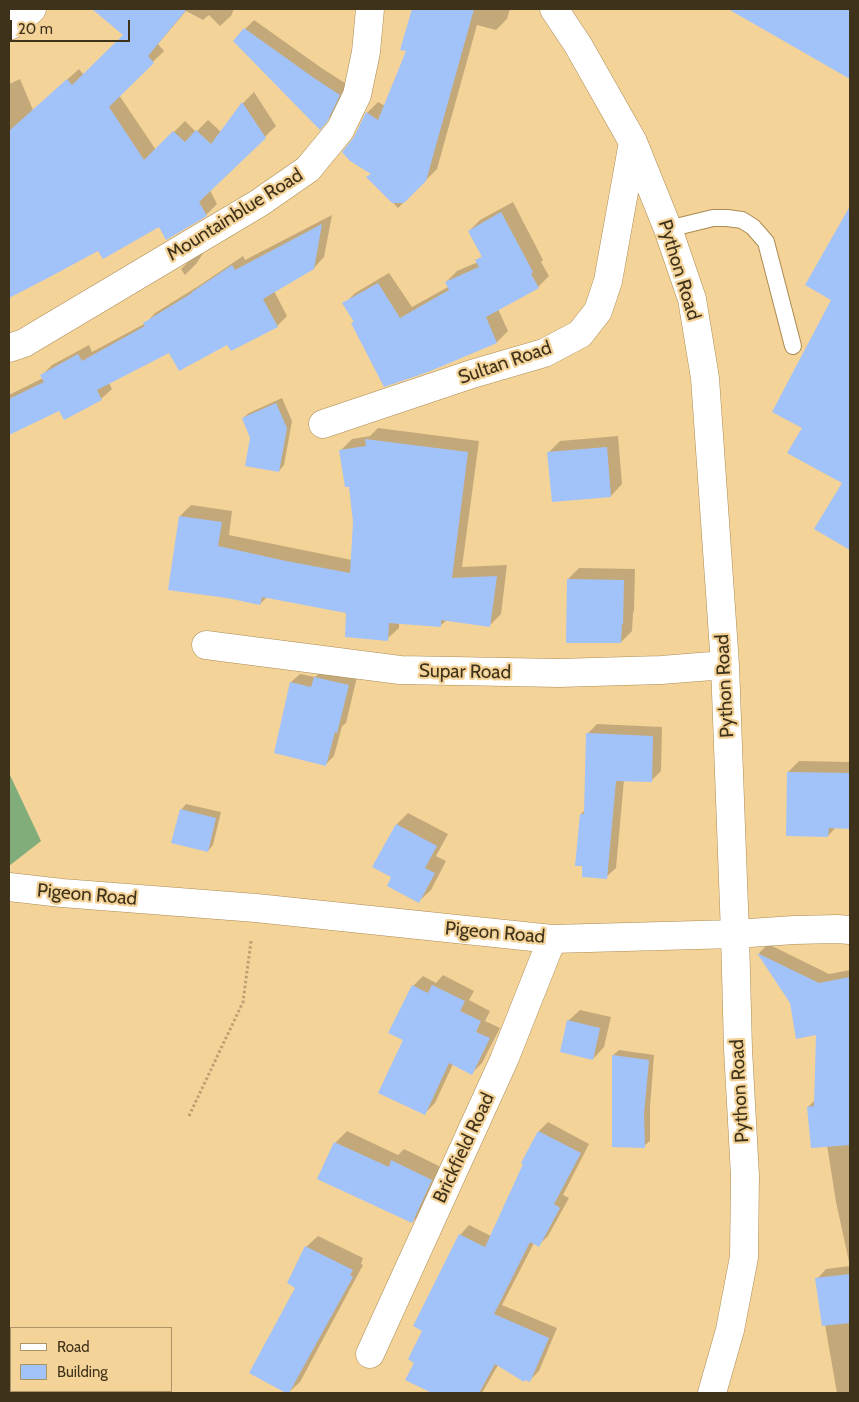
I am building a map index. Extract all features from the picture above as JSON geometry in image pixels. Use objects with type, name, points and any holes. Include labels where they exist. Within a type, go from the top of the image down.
[{"type":"street","points":[[9,26],[18,22],[32,9]]},
{"type":"street","name":"Mountainblue Road","points":[[9,348],[24,343],[259,203],[308,169],[340,130],[357,94],[366,52],[370,9]]},
{"type":"street","name":"Python Road","points":[[554,9],[578,45],[633,142],[668,229],[692,300],[705,378],[725,665],[738,1049],[745,1176],[744,1257],[730,1330],[712,1393]]},
{"type":"street","name":"Sultan Road","points":[[323,424],[472,374],[544,353],[580,334],[598,311],[608,281],[633,142]]},
{"type":"street","name":"Supar Road","points":[[206,645],[400,670],[559,673],[661,670],[725,665]]},
{"type":"street","name":"Pigeon Road","points":[[9,887],[71,894],[256,908],[552,939],[735,934],[794,930],[850,930]]},
{"type":"street","name":"Brickfield Road","points":[[370,1354],[504,1060],[552,939]]},
{"type":"lane","points":[[668,229],[712,218],[742,220],[753,226],[766,242],[793,346]]},
{"type":"path","points":[[188,1116],[243,1002],[256,908]]},
{"type":"green space","points":[[9,773],[41,841],[9,866]]},
{"type":"building","points":[[92,9],[187,9],[148,56],[154,63],[109,107],[144,160],[173,131],[185,142],[196,130],[211,144],[242,102],[266,138],[199,202],[207,216],[166,240],[159,227],[103,259],[98,251],[9,298],[9,131],[67,79],[72,85],[123,35]]},
{"type":"building","points":[[412,9],[474,9],[426,181],[404,203],[392,203],[366,177],[371,174],[350,161],[342,152],[354,137],[366,112],[378,120],[406,51],[400,50]]},
{"type":"building","points":[[728,9],[850,9],[850,79]]},
{"type":"building","points":[[244,28],[340,95],[327,122],[320,130],[233,41]]},
{"type":"building","points":[[850,206],[850,550],[814,529],[842,483],[787,453],[802,428],[772,412],[831,300],[805,285]]},
{"type":"building","points":[[501,212],[533,272],[531,274],[539,288],[486,317],[497,343],[428,372],[384,387],[351,323],[354,322],[342,303],[378,283],[400,318],[449,290],[445,282],[479,267],[475,260],[482,257],[468,231]]},
{"type":"building","points":[[322,224],[314,269],[263,299],[278,327],[231,351],[227,345],[179,371],[169,353],[97,390],[102,400],[64,420],[59,411],[9,435],[9,399],[44,382],[40,375],[78,354],[82,361],[145,326],[143,323],[192,293],[232,265],[235,270]]},
{"type":"building","points":[[276,403],[287,428],[279,472],[245,466],[250,438],[242,418]]},
{"type":"building","points":[[365,439],[468,452],[452,578],[497,576],[490,627],[441,620],[441,627],[389,623],[388,641],[345,637],[346,613],[262,597],[260,605],[227,598],[168,590],[179,516],[222,522],[218,546],[350,573],[353,522],[349,487],[345,487],[339,450],[366,446]]},
{"type":"building","points":[[607,447],[611,497],[552,502],[547,452]]},
{"type":"building","points":[[567,579],[624,580],[621,643],[566,643]]},
{"type":"building","points":[[314,677],[349,685],[337,733],[335,732],[326,766],[274,753],[290,682],[311,687]]},
{"type":"building","points":[[586,733],[653,736],[652,782],[616,781],[607,879],[582,877],[582,866],[575,866],[580,814],[584,814]]},
{"type":"building","points":[[787,772],[850,773],[850,829],[829,828],[828,837],[786,836]]},
{"type":"building","points":[[180,809],[216,818],[208,852],[171,843]]},
{"type":"building","points":[[396,824],[437,846],[425,868],[435,873],[419,903],[387,886],[391,877],[372,867]]},
{"type":"building","points":[[757,953],[819,983],[850,977],[850,1145],[811,1148],[807,1107],[814,1106],[816,1035],[796,1039],[790,1003]]},
{"type":"building","points":[[412,985],[428,993],[432,985],[465,1001],[460,1011],[481,1021],[476,1032],[490,1038],[472,1075],[449,1063],[425,1115],[378,1093],[403,1040],[388,1033]]},
{"type":"building","points":[[567,1020],[600,1028],[593,1060],[560,1052]]},
{"type":"building","points":[[612,1055],[649,1060],[644,1114],[645,1148],[612,1147]]},
{"type":"building","points":[[538,1131],[581,1153],[554,1204],[560,1208],[539,1247],[530,1242],[494,1314],[549,1338],[530,1382],[525,1380],[524,1382],[495,1364],[479,1393],[432,1393],[405,1380],[414,1363],[408,1359],[422,1331],[413,1326],[459,1234],[485,1247],[523,1164],[521,1163]]},
{"type":"building","points":[[334,1142],[389,1167],[391,1160],[432,1180],[412,1223],[317,1179]]},
{"type":"building","points":[[305,1246],[353,1270],[350,1275],[353,1277],[289,1393],[286,1393],[249,1373],[295,1288],[287,1283]]},
{"type":"building","points":[[850,1274],[850,1323],[822,1326],[815,1278]]}]
